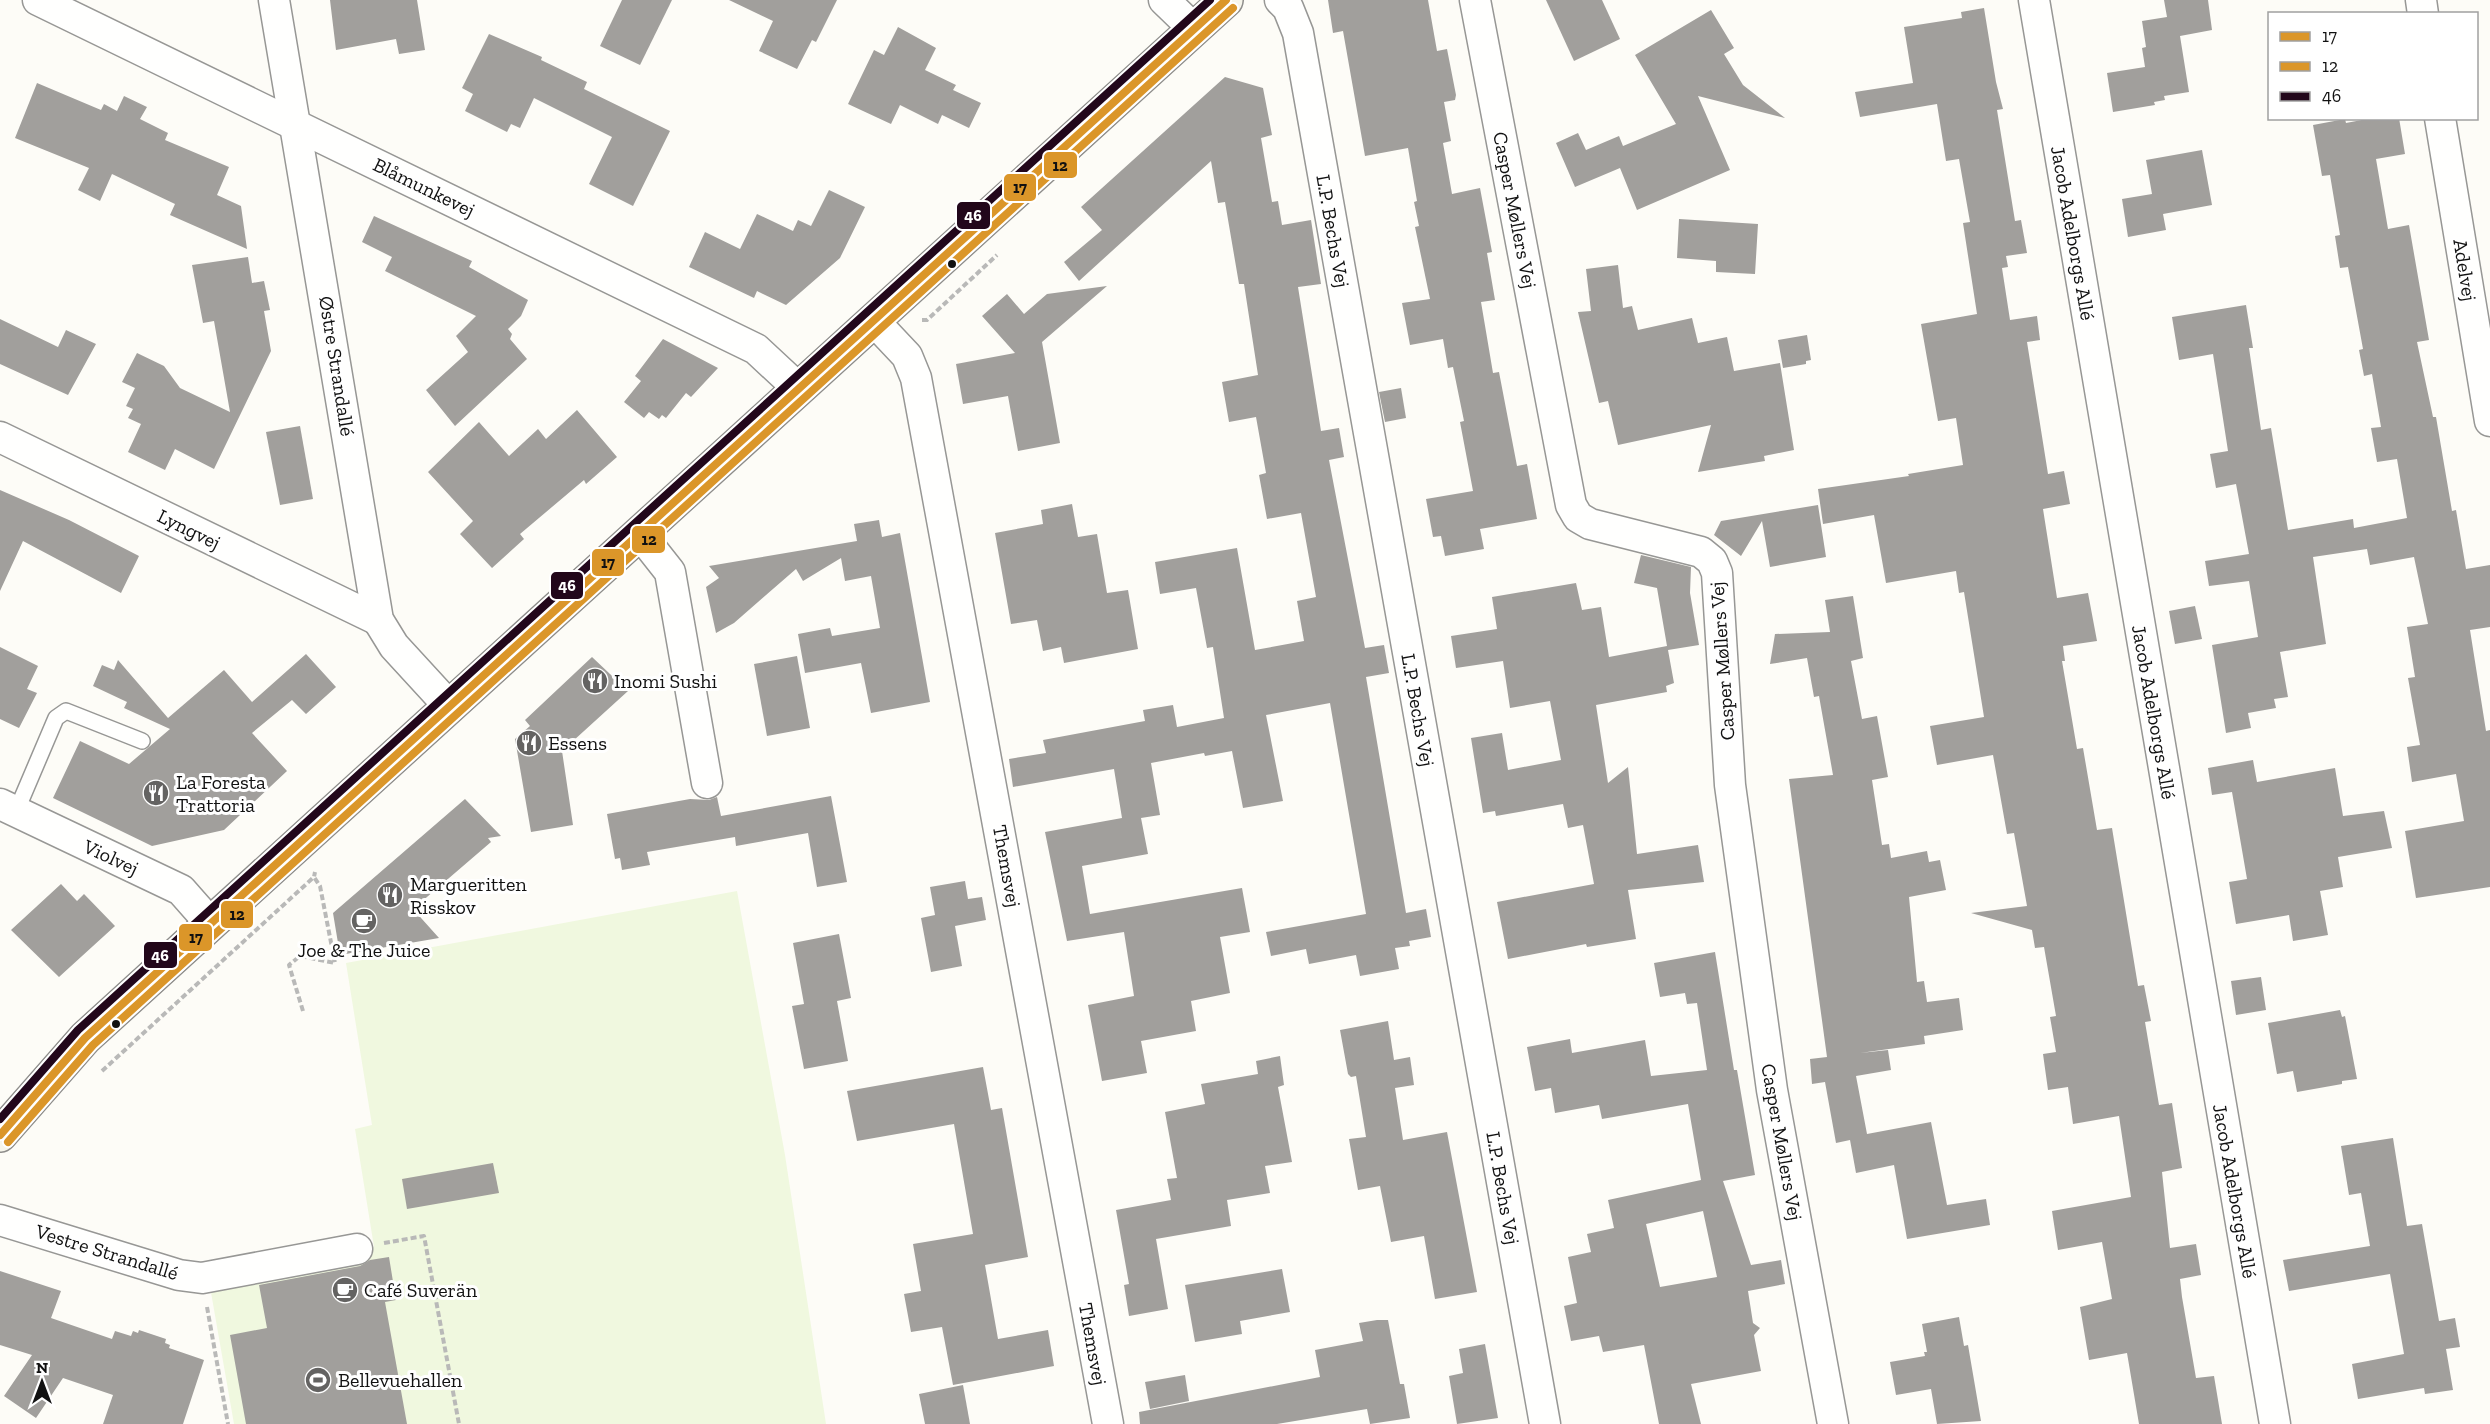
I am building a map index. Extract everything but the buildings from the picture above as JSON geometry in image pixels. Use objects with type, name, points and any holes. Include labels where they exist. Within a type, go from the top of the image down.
[{"type":"street","name":"Blåmunkevej","points":[[38,0],[756,349],[799,389]]},
{"type":"street","name":"Østre Strandallé","points":[[274,0],[297,125],[378,620],[394,646],[450,707]]},
{"type":"street","points":[[1164,0],[1194,28]]},
{"type":"street","points":[[0,1100],[85,1038],[1226,0]]},
{"type":"street","name":"L.P. Bechs Vej","points":[[1280,0],[1288,8],[1298,33],[1545,1424]]},
{"type":"street","name":"Casper Møllers Vej","points":[[1475,0],[1571,505],[1578,517],[1590,524],[1701,552],[1712,561],[1717,573],[1732,796],[1772,1090],[1833,1424]]},
{"type":"street","name":"Jacob Adelborgs Allé","points":[[2034,0],[2275,1424]]},
{"type":"street","name":"Adelvej","points":[[2440,120],[2490,421]]},
{"type":"street","name":"Themsvej","points":[[874,321],[907,356],[916,378],[1108,1424]]},
{"type":"street","name":"Lyngvej","points":[[0,437],[378,620]]},
{"type":"street","points":[[640,534],[670,572],[707,783]]},
{"type":"street","name":"Violvej","points":[[8,808],[181,890],[212,924]]},
{"type":"street","points":[[0,1135],[85,1038]]},
{"type":"street","name":"Vestre Strandallé","points":[[0,1220],[179,1275],[202,1278],[357,1249]]},
{"type":"lane","points":[[8,808],[56,718],[66,711],[142,741]]},
{"type":"path","points":[[303,1011],[289,966],[300,956],[335,963],[320,886],[314,877]]},
{"type":"path","points":[[357,1249],[424,1236],[459,1424]]},
{"type":"path","points":[[202,1278],[228,1424]]},
{"type":"green space","points":[[737,891],[785,1155],[826,1424],[234,1424],[209,1281],[374,1247],[355,1129],[372,1125],[346,963]]},
{"type":"transit line","name":"46","points":[[0,1119],[78,1030],[1210,0]]},
{"type":"transit line","name":"17","points":[[0,1135],[85,1038],[1226,0]]},
{"type":"transit line","name":"12","points":[[8,1142],[93,1045],[1233,8]]},
{"type":"place","name":"Inomi Sushi","points":[[595,681]]},
{"type":"place","name":"Essens","points":[[529,743]]},
{"type":"place","name":"La Foresta Trattoria","points":[[156,793]]},
{"type":"place","name":"Margueritten Risskov","points":[[390,895]]},
{"type":"place","name":"Joe & The Juice","points":[[364,921]]},
{"type":"place","name":"Café Suverän","points":[[345,1290]]},
{"type":"place","name":"Bellevuehallen","points":[[318,1380]]}]
